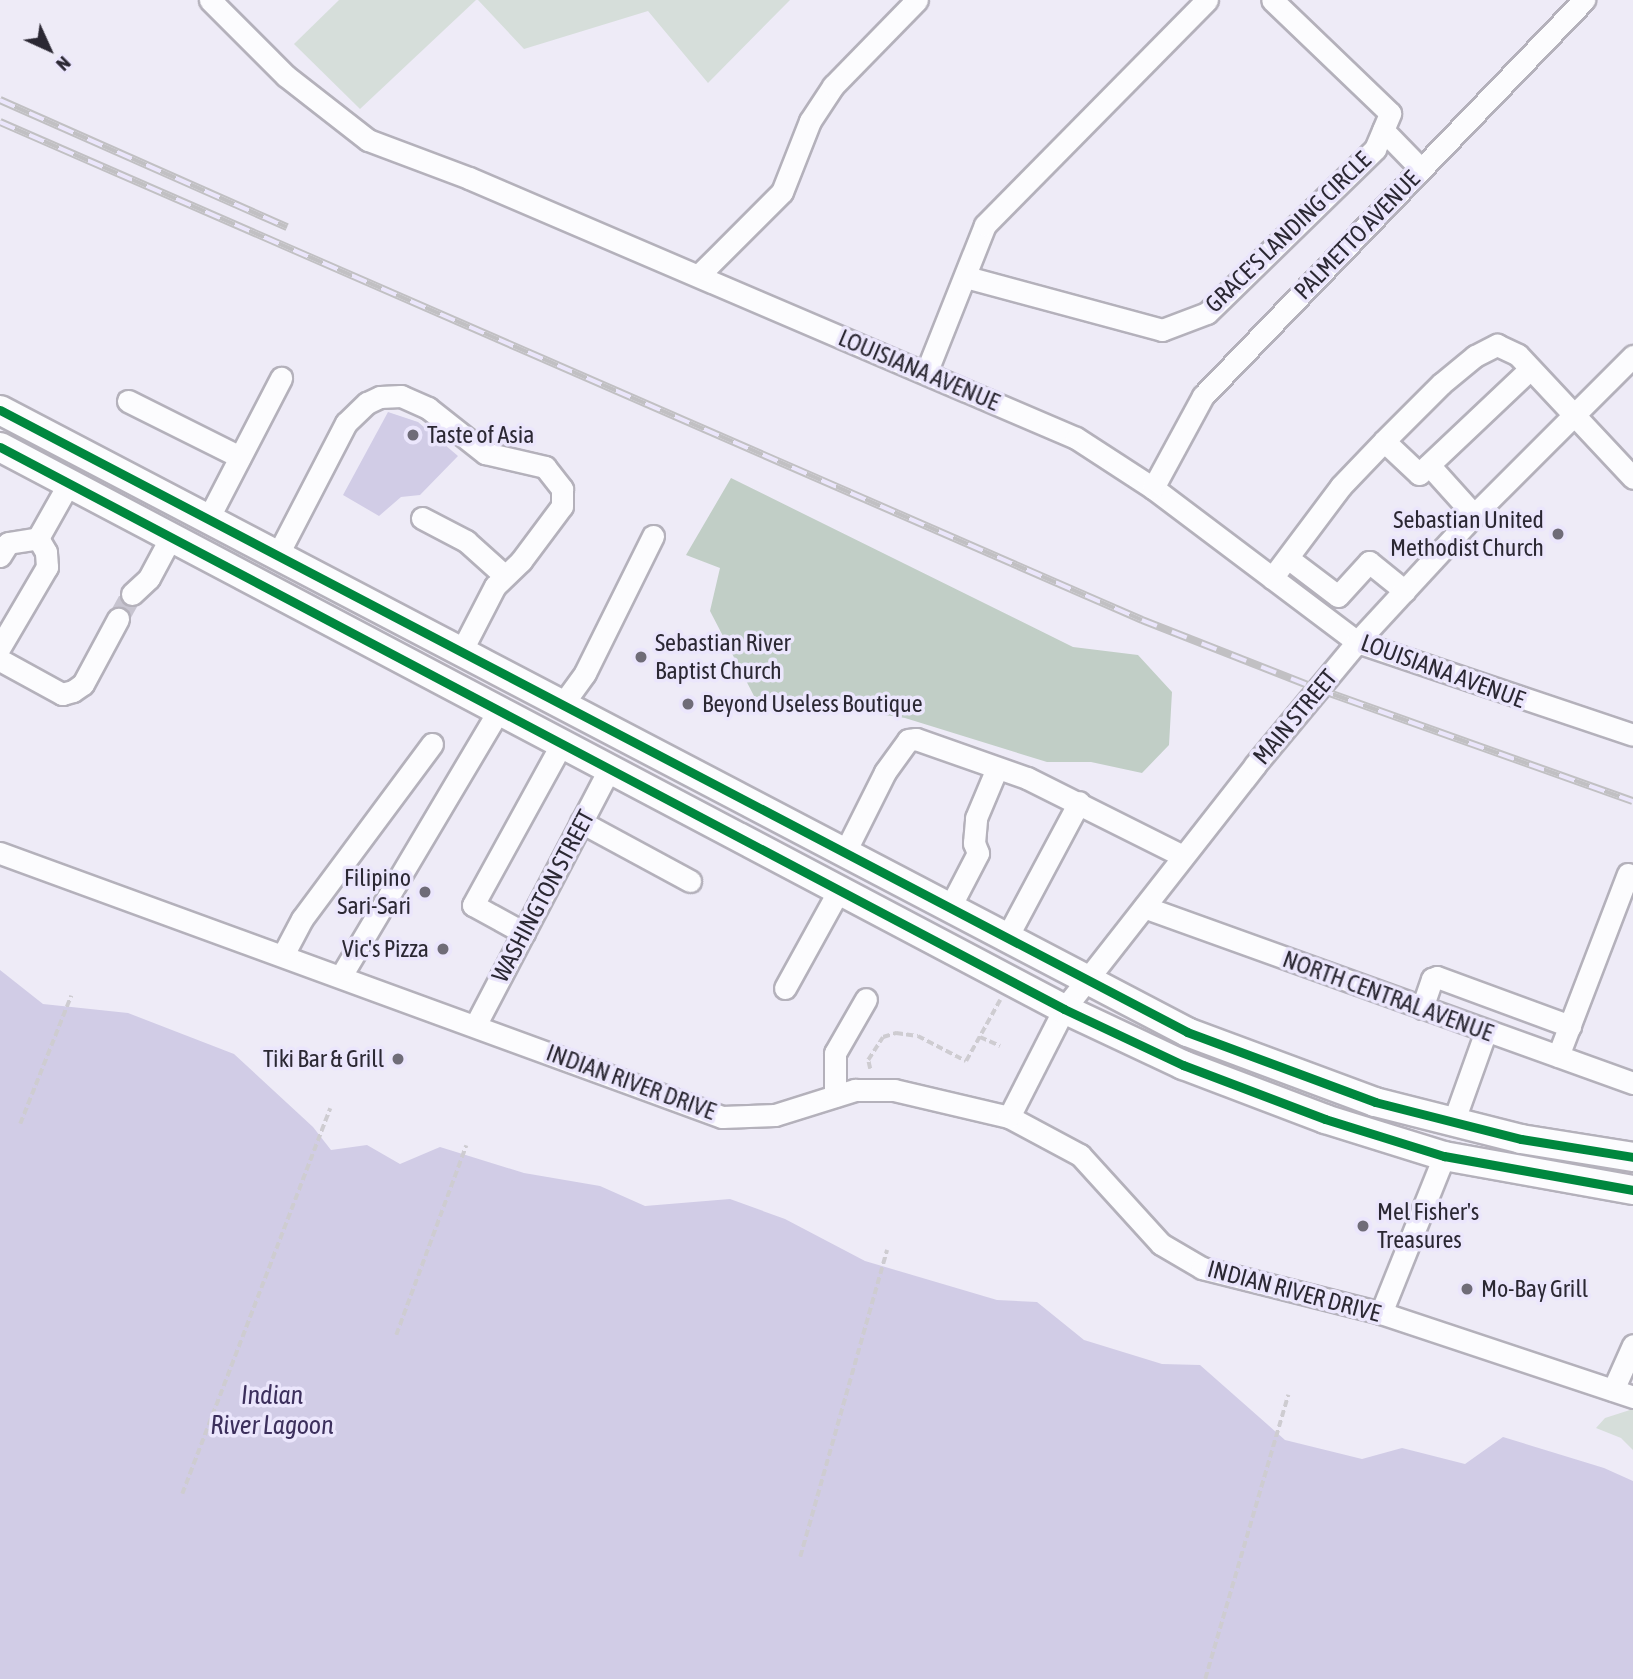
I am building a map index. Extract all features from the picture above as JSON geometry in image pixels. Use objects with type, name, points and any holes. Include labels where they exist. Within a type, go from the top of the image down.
[{"type":"main road","points":[[0,410],[1086,981],[1245,1054],[1375,1102],[1453,1123],[1633,1157]]},
{"type":"main road","points":[[0,447],[1064,1009],[1248,1091],[1444,1156],[1633,1190]]},
{"type":"main road","points":[[502,711],[538,714],[562,705]]},
{"type":"main road","points":[[610,768],[631,762],[673,764]]},
{"type":"street","name":"LOUISIANA AVENUE","points":[[210,0],[305,93],[368,140],[699,275],[1076,438],[1153,488],[1357,642],[1633,734]]},
{"type":"street","points":[[699,275],[782,192],[810,121],[832,86],[917,0]]},
{"type":"street","points":[[926,373],[985,225],[1207,0]]},
{"type":"street","name":"GRACE'S LANDING CIRCLE","points":[[966,277],[1162,330],[1207,313],[1376,149],[1390,113],[1272,0]]},
{"type":"street","name":"PALMETTO AVENUE","points":[[1153,488],[1203,396],[1584,0]]},
{"type":"street","points":[[1383,130],[1420,168]]},
{"type":"street","points":[[1272,578],[1289,559],[1341,486],[1384,441],[1450,377],[1497,345],[1510,349],[1572,418],[1633,478]]},
{"type":"street","name":"MAIN STREET","points":[[1009,1118],[1064,1009],[1183,856],[1357,642],[1474,515],[1633,356]]},
{"type":"street","points":[[1384,441],[1419,474],[1530,369]]},
{"type":"street","points":[[208,519],[281,378]]},
{"type":"street","points":[[277,556],[346,423],[367,402],[401,396],[428,408],[473,447],[534,462],[559,483],[562,506],[495,586],[461,652]]},
{"type":"street","points":[[128,401],[240,457]]},
{"type":"street","points":[[1429,464],[1474,515]]},
{"type":"street","points":[[38,538],[69,483]]},
{"type":"street","points":[[422,518],[466,541],[505,576]]},
{"type":"street","points":[[140,589],[171,537]]},
{"type":"street","points":[[562,705],[585,673],[653,537]]},
{"type":"street","points":[[0,556],[8,543],[38,538]]},
{"type":"street","points":[[0,647],[47,567],[46,552],[38,538]]},
{"type":"street","points":[[1289,559],[1338,596],[1369,562],[1405,591]]},
{"type":"street","points":[[0,660],[62,694],[83,684],[122,620]]},
{"type":"street","points":[[341,976],[502,711]]},
{"type":"street","points":[[844,854],[885,772],[908,740],[938,745],[1079,802],[1183,856]]},
{"type":"street","points":[[524,933],[473,905],[562,743]]},
{"type":"street","points":[[283,955],[302,919],[432,744]]},
{"type":"street","name":"WASHINGTON STREET","points":[[476,1024],[610,768]]},
{"type":"street","points":[[949,909],[978,853],[974,843],[976,818],[997,768]]},
{"type":"street","points":[[1006,939],[1079,802]]},
{"type":"street","points":[[582,822],[690,881]]},
{"type":"street","name":"INDIAN RIVER DRIVE","points":[[0,853],[476,1024],[722,1117],[775,1115],[855,1090],[894,1090],[1009,1118],[1080,1155],[1161,1244],[1202,1268],[1381,1313],[1623,1394]]},
{"type":"street","points":[[1558,1056],[1628,874]]},
{"type":"street","points":[[785,988],[839,890]]},
{"type":"street","name":"NORTH CENTRAL AVENUE","points":[[1144,906],[1633,1083]]},
{"type":"street","points":[[1422,1008],[1432,979],[1437,977],[1570,1026]]},
{"type":"street","points":[[835,1096],[835,1053],[866,999]]},
{"type":"street","points":[[1453,1123],[1486,1031]]},
{"type":"street","points":[[1381,1313],[1444,1156]]},
{"type":"street","points":[[1623,1394],[1633,1345]]},
{"type":"path","points":[[20,1124],[71,996]]},
{"type":"path","points":[[870,1069],[868,1060],[883,1037],[918,1036],[966,1061],[1000,1000]]},
{"type":"path","points":[[979,1037],[1000,1046]]},
{"type":"path","points":[[182,1494],[330,1108]]},
{"type":"path","points":[[396,1335],[466,1146]]},
{"type":"path","points":[[800,1557],[887,1250]]},
{"type":"path","points":[[1205,1679],[1287,1395]]},
{"type":"shaded area","points":[[339,0],[476,0],[360,109],[294,44]]},
{"type":"shaded area","points":[[478,0],[790,0],[708,83],[648,11],[524,49]]},
{"type":"shaded area","points":[[731,478],[1073,647],[1138,655],[1172,692],[1169,745],[1142,773],[1091,762],[1047,762],[905,718],[852,710],[804,713],[754,696],[710,611],[720,568],[686,555]]},
{"type":"shaded area","points":[[1633,1409],[1633,1450],[1621,1438],[1596,1428],[1605,1418]]},
{"type":"water","points":[[388,412],[418,422],[458,456],[420,495],[401,497],[379,516],[343,495]]},
{"type":"water","name":"Indian River Lagoon","points":[[0,970],[43,1004],[128,1013],[234,1054],[313,1127],[331,1150],[367,1145],[400,1164],[440,1147],[524,1173],[600,1186],[645,1206],[730,1199],[785,1219],[865,1261],[997,1300],[1037,1302],[1084,1340],[1162,1364],[1200,1365],[1285,1440],[1362,1459],[1402,1448],[1465,1464],[1503,1437],[1604,1468],[1633,1481],[1633,1679],[0,1679]]},
{"type":"tunnel","points":[[118,619],[132,594]]},
{"type":"railway","points":[[0,100],[287,227]]},
{"type":"railway","points":[[0,122],[1142,620],[1318,689],[1633,801]]},
{"type":"cycle path","points":[[0,410],[1187,1032],[1375,1102],[1521,1139],[1633,1157]]},
{"type":"cycle path","points":[[0,447],[1064,1009],[1183,1065],[1325,1119],[1444,1156],[1633,1190]]},
{"type":"place","name":"Taste of Asia","points":[[413,435]]},
{"type":"place","name":"Sebastian United Methodist Church","points":[[1558,534]]},
{"type":"place","name":"Sebastian River Baptist Church","points":[[641,657]]},
{"type":"place","name":"Beyond Useless Boutique","points":[[688,704]]},
{"type":"place","name":"Filipino Sari-Sari","points":[[425,892]]},
{"type":"place","name":"Vic's Pizza","points":[[443,949]]},
{"type":"place","name":"Tiki Bar & Grill","points":[[398,1059]]},
{"type":"place","name":"Mel Fisher's Treasures","points":[[1363,1226]]},
{"type":"place","name":"Mo-Bay Grill","points":[[1467,1289]]}]
